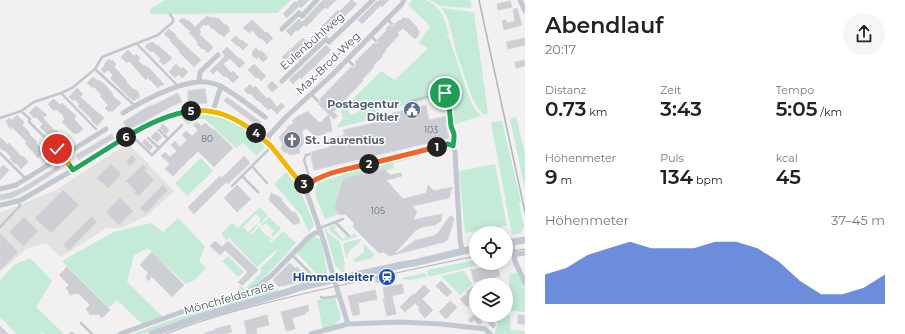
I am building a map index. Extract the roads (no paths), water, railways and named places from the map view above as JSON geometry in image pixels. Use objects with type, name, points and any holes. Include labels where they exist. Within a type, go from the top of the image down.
[{"type":"main road","points":[[513,242],[525,240]]},
{"type":"main road","name":"Mönchfeldstraße","points":[[152,334],[197,318],[301,287],[469,250]]},
{"type":"street","points":[[282,29],[299,13],[302,16],[317,0]]},
{"type":"street","name":"Eulenbühlweg","points":[[282,81],[326,39],[329,42],[373,0]]},
{"type":"street","name":"Max-Brod-Weg","points":[[265,140],[286,117],[347,60],[401,5],[404,0]]},
{"type":"street","points":[[520,0],[525,11]]},
{"type":"street","points":[[199,82],[200,72],[218,56]]},
{"type":"street","points":[[123,113],[135,105],[178,86],[199,82],[220,86],[265,117]]},
{"type":"street","points":[[213,111],[220,86]]},
{"type":"street","points":[[0,205],[18,201],[73,170],[131,134],[159,120],[181,113],[201,110],[225,114],[242,123],[265,140],[298,180],[306,186],[348,324]]},
{"type":"street","points":[[0,189],[16,185],[106,130]]},
{"type":"street","points":[[306,186],[313,181],[337,172],[448,144],[453,146],[455,152],[462,251]]},
{"type":"street","points":[[63,157],[73,170]]},
{"type":"street","points":[[120,334],[246,293],[272,275],[309,237],[320,230]]},
{"type":"street","points":[[519,253],[514,258],[522,273],[525,283]]},
{"type":"street","points":[[311,334],[348,324],[400,322],[441,324],[485,329],[490,334]]},
{"type":"lane","points":[[0,118],[21,111],[34,102],[72,88],[95,69],[102,57],[158,35],[172,22],[173,18],[170,14]]},
{"type":"lane","points":[[387,19],[392,24]]},
{"type":"lane","points":[[370,36],[376,41]]},
{"type":"lane","points":[[137,44],[178,86]]},
{"type":"lane","points":[[347,60],[353,65]]},
{"type":"lane","points":[[95,69],[135,105]]},
{"type":"lane","points":[[61,93],[96,129]]},
{"type":"lane","points":[[411,101],[442,93],[448,95],[450,121],[454,134],[453,146]]},
{"type":"lane","points":[[311,94],[318,101]]},
{"type":"lane","points":[[21,111],[30,119],[29,122],[57,149],[63,157]]},
{"type":"lane","points":[[131,134],[152,155],[182,124]]},
{"type":"lane","points":[[159,130],[168,139]]},
{"type":"lane","points":[[148,138],[159,148]]},
{"type":"lane","points":[[232,186],[271,146]]},
{"type":"lane","points":[[0,153],[26,179]]},
{"type":"lane","points":[[306,186],[308,173],[304,160],[306,155],[310,154]]},
{"type":"lane","points":[[252,166],[267,183]]},
{"type":"lane","points":[[242,176],[258,192]]},
{"type":"lane","points":[[0,227],[20,206],[18,201]]},
{"type":"lane","points":[[320,230],[343,219]]},
{"type":"lane","points":[[335,222],[349,236]]},
{"type":"lane","points":[[291,255],[310,273]]},
{"type":"lane","points":[[321,297],[339,296]]},
{"type":"lane","points":[[81,323],[92,334]]},
{"type":"tram line","points":[[513,251],[525,249]]},
{"type":"tram line","points":[[166,334],[221,315],[277,300],[469,258]]},
{"type":"railway","points":[[479,0],[525,212]]},
{"type":"place","name":"Postagentur Ditler","points":[[412,110]]},
{"type":"place","name":"St. Laurentius","points":[[292,140]]},
{"type":"place","name":"Himmelsleiter","points":[[387,277]]}]
